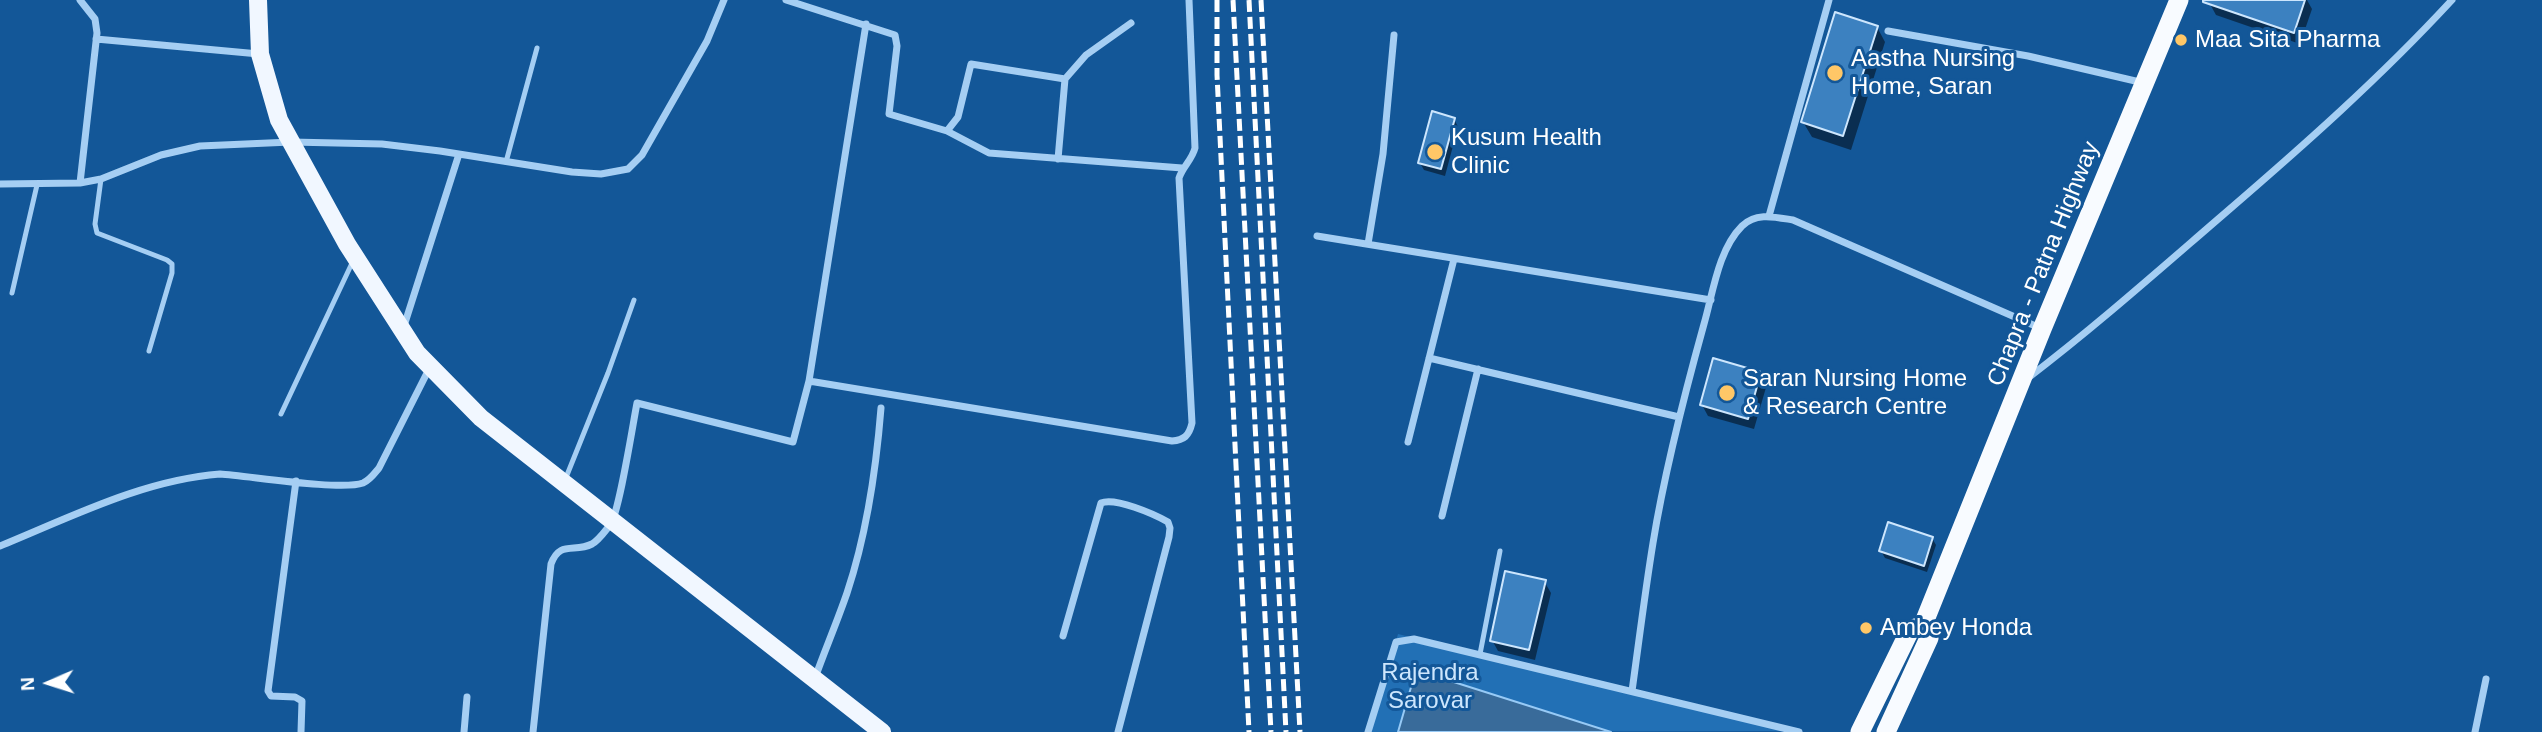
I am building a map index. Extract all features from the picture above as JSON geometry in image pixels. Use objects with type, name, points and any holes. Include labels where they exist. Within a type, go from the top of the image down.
[{"type":"highway","name":"Chapra - Patna Highway","points":[[1886,732],[1928,638],[1923,625],[2179,0]]},
{"type":"highway","name":"Chapra - Patna Highway","points":[[1860,732],[1910,630],[1923,625]]},
{"type":"main road","points":[[258,0],[260,54],[279,120],[356,256],[417,353],[481,418],[882,732]]},
{"type":"street","points":[[80,0],[95,19],[96,38],[80,183]]},
{"type":"street","points":[[0,184],[80,183],[101,179],[161,155],[200,146],[291,142],[362,142],[459,154],[572,173],[614,173],[628,169],[642,155],[707,41],[724,0]]},
{"type":"street","points":[[786,0],[892,33],[896,38],[889,114],[947,131],[989,153],[1182,168]]},
{"type":"street","points":[[809,381],[1172,441],[1183,440],[1190,433],[1192,423],[1180,178],[1182,168],[1193,157],[1195,148],[1189,0]]},
{"type":"street","points":[[1769,216],[1829,0]]},
{"type":"street","points":[[2022,383],[2163,269],[2292,156],[2405,50],[2452,0]]},
{"type":"street","points":[[1058,159],[1065,79],[1086,55],[1131,23]]},
{"type":"street","points":[[533,732],[554,557],[561,550],[590,545],[613,521],[637,403],[793,442],[809,381],[866,24]]},
{"type":"street","points":[[1888,31],[2028,56],[2144,83]]},
{"type":"street","points":[[1368,244],[1383,154],[1394,35]]},
{"type":"street","points":[[96,38],[260,54]]},
{"type":"street","points":[[947,131],[958,117],[971,64],[1065,79]]},
{"type":"street","points":[[403,330],[459,154]]},
{"type":"street","points":[[1632,691],[1653,541],[1679,417],[1730,240],[1744,224],[1758,217],[1769,216],[1793,220],[2042,329]]},
{"type":"street","points":[[1317,236],[1711,300]]},
{"type":"street","points":[[1408,442],[1454,258]]},
{"type":"street","points":[[1429,358],[1679,417]]},
{"type":"street","points":[[0,546],[118,498],[185,479],[220,474],[353,485],[371,478],[379,468],[430,366]]},
{"type":"street","points":[[1442,516],[1478,369]]},
{"type":"street","points":[[814,679],[847,592],[862,536],[873,489],[881,408]]},
{"type":"street","points":[[296,481],[268,691],[271,696],[299,698],[302,701],[301,732]]},
{"type":"street","points":[[1063,636],[1101,503],[1117,502],[1168,522],[1169,537],[1118,732]]},
{"type":"street","points":[[1368,732],[1396,642],[1414,639],[1799,732]]},
{"type":"street","points":[[2475,732],[2486,679]]},
{"type":"street","points":[[464,732],[467,697]]},
{"type":"lane","points":[[506,162],[537,48]]},
{"type":"lane","points":[[101,179],[95,224],[97,233],[172,264],[172,273],[149,351]]},
{"type":"lane","points":[[12,293],[37,185]]},
{"type":"lane","points":[[282,414],[356,256]]},
{"type":"lane","points":[[564,483],[634,300]]},
{"type":"lane","points":[[1480,654],[1500,551]]},
{"type":"green space","name":"Rajendra Sarovar","points":[[1398,634],[1794,731],[1369,732]]},
{"type":"shaded area","points":[[1416,670],[1611,732],[1398,732]]},
{"type":"building","points":[[2203,0],[2305,0],[2294,33]]},
{"type":"building","points":[[1835,12],[1878,26],[1843,136],[1801,122]]},
{"type":"building","points":[[1432,111],[1455,118],[1441,169],[1418,163]]},
{"type":"building","points":[[1713,358],[1761,372],[1748,419],[1700,405]]},
{"type":"building","points":[[1888,522],[1933,537],[1924,566],[1879,551]]},
{"type":"building","points":[[1505,571],[1546,580],[1529,650],[1490,641]]},
{"type":"railway","points":[[1217,0],[1217,75],[1249,732]]},
{"type":"railway","points":[[1233,0],[1271,732]]},
{"type":"railway","points":[[1249,0],[1286,732]]},
{"type":"railway","points":[[1261,0],[1300,732]]},
{"type":"place","name":"Maa Sita Pharma","points":[[2181,40]]},
{"type":"place","name":"Aastha Nursing Home, Saran","points":[[1835,73]]},
{"type":"place","name":"Kusum Health Clinic","points":[[1435,152]]},
{"type":"place","name":"Saran Nursing Home & Research Centre","points":[[1727,393]]},
{"type":"place","name":"Ambey Honda","points":[[1866,628]]}]
